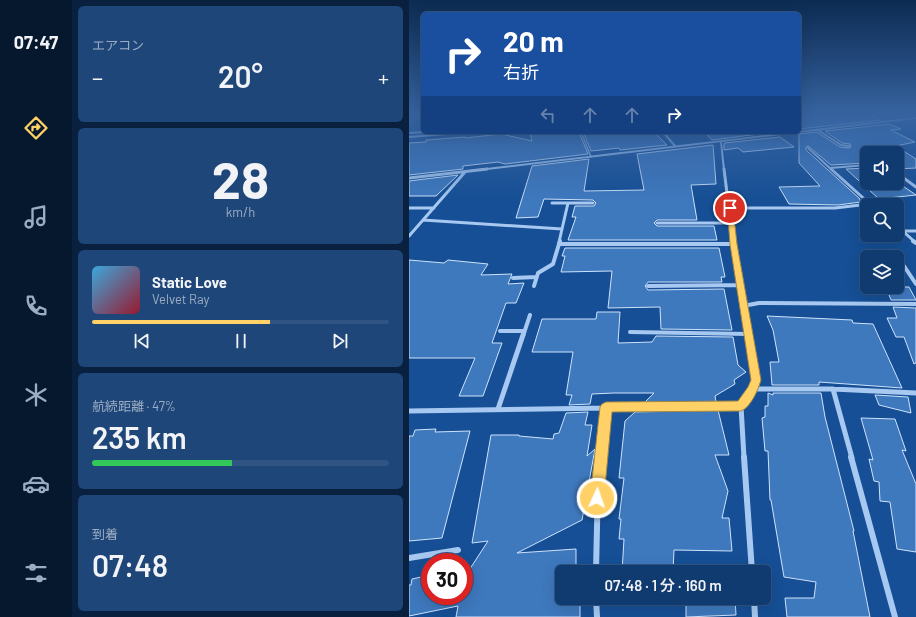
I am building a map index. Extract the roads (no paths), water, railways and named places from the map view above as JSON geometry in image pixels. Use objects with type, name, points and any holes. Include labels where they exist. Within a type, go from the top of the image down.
[{"type":"street","points":[[672,143],[675,146]]},
{"type":"street","points":[[409,178],[712,143]]},
{"type":"street","points":[[721,143],[730,208],[733,244],[756,380],[753,388],[741,406],[752,565]]},
{"type":"street","points":[[836,143],[841,146],[849,146]]},
{"type":"street","points":[[808,148],[863,198]]},
{"type":"street","points":[[830,168],[860,166]]},
{"type":"street","points":[[409,236],[465,172]]},
{"type":"street","points":[[904,178],[916,187]]},
{"type":"street","points":[[552,203],[593,203]]},
{"type":"street","points":[[534,286],[538,273],[553,264],[568,203]]},
{"type":"street","points":[[730,208],[835,208],[860,205]]},
{"type":"street","points":[[409,208],[434,208]]},
{"type":"street","points":[[423,220],[562,229]]},
{"type":"street","points":[[657,223],[731,223]]},
{"type":"street","points":[[904,231],[916,231]]},
{"type":"street","points":[[904,232],[916,243]]},
{"type":"street","points":[[559,244],[733,244]]},
{"type":"street","points":[[904,266],[916,284]]},
{"type":"street","points":[[513,278],[536,277]]},
{"type":"street","points":[[648,286],[740,285]]},
{"type":"street","points":[[743,306],[759,303],[916,304]]},
{"type":"street","points":[[498,409],[530,315]]},
{"type":"street","points":[[500,331],[524,331]]},
{"type":"street","points":[[630,332],[748,334]]},
{"type":"street","points":[[753,388],[833,389],[916,393]]},
{"type":"street","points":[[833,389],[895,617]]},
{"type":"street","points":[[409,410],[741,406]]},
{"type":"street","points":[[595,565],[598,482],[606,407]]},
{"type":"street","points":[[409,558],[458,550]]},
{"type":"street","points":[[596,605],[597,617]]},
{"type":"street","points":[[754,605],[755,617]]},
{"type":"lane","points":[[585,143],[591,157]]}]
